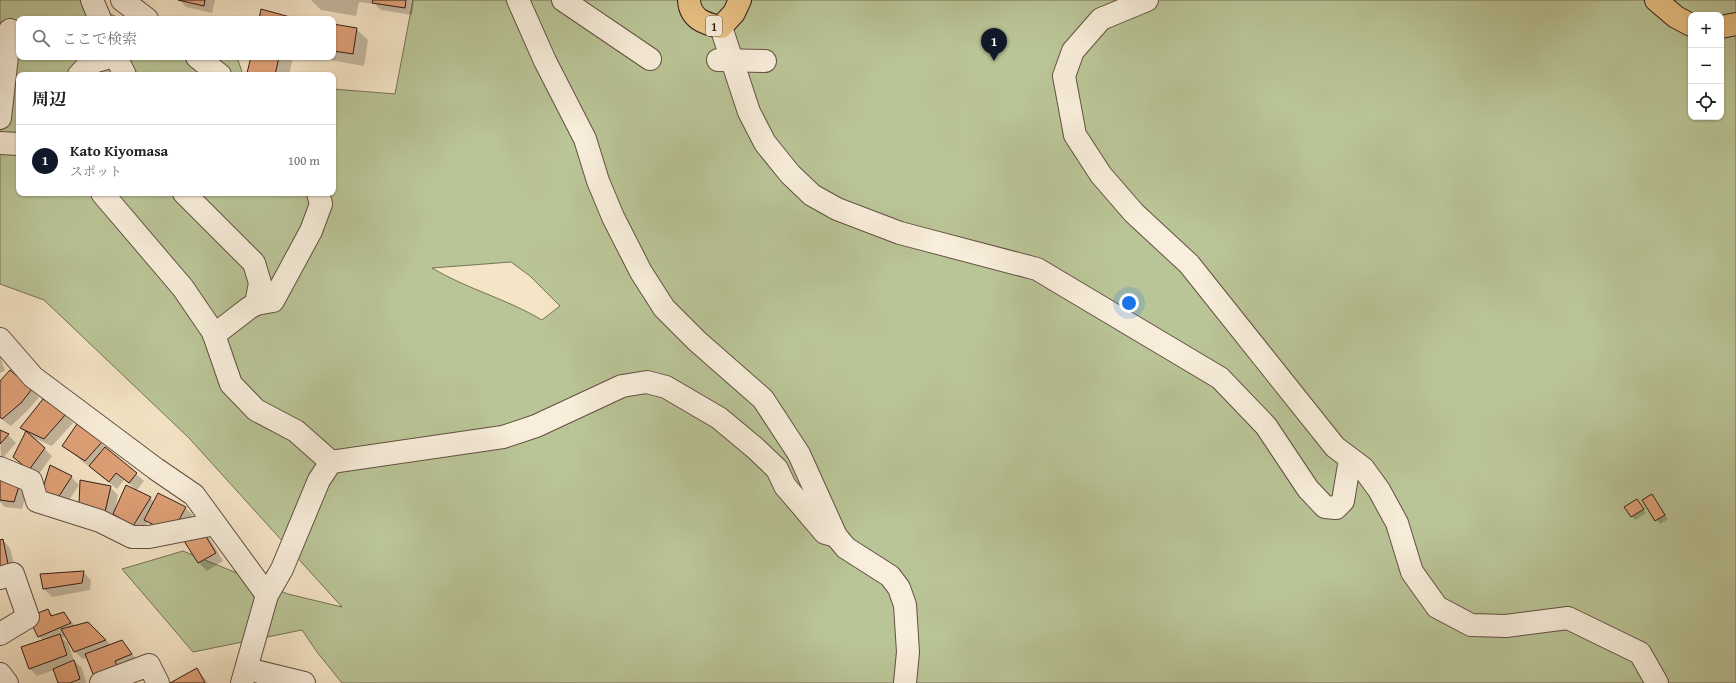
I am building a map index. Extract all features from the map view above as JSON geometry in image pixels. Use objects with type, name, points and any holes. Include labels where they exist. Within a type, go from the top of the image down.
[{"type":"main road","name":"1","points":[[689,0],[689,5],[696,19],[706,25],[721,27],[734,13],[740,0]]},
{"type":"main road","points":[[1656,0],[1676,17],[1688,23]]},
{"type":"main road","points":[[1724,26],[1736,24]]},
{"type":"street","points":[[92,0],[99,16]]},
{"type":"street","points":[[122,0],[143,16]]},
{"type":"street","points":[[518,0],[545,61],[585,139],[598,181],[613,217],[642,272],[664,308],[697,341],[763,399],[799,454],[836,536],[846,548],[890,576],[899,588],[905,605],[908,652],[905,683]]},
{"type":"street","points":[[563,0],[650,59]]},
{"type":"street","points":[[1146,0],[1101,20],[1073,51],[1064,76],[1075,135],[1101,175],[1134,213],[1189,264],[1335,447],[1363,468],[1379,490],[1397,523],[1412,572],[1437,607],[1472,626],[1506,626],[1568,618],[1640,653],[1657,683]]},
{"type":"street","points":[[721,27],[725,61],[765,143],[790,174],[812,195],[837,209],[900,233],[1037,269],[1220,378],[1266,426],[1308,488],[1325,506],[1336,508],[1343,501],[1350,459]]},
{"type":"street","points":[[0,118],[1,81],[10,30]]},
{"type":"street","points":[[82,72],[90,63],[100,60]]},
{"type":"street","points":[[118,60],[124,72]]},
{"type":"street","points":[[201,60],[216,72]]},
{"type":"street","points":[[725,61],[765,60]]},
{"type":"street","points":[[105,196],[183,288],[214,335],[231,384],[256,410],[296,431],[331,462]]},
{"type":"street","points":[[187,196],[254,263],[260,283],[256,304]]},
{"type":"street","points":[[214,335],[256,304],[273,301],[311,231],[321,204],[319,196]]},
{"type":"street","points":[[0,339],[33,377],[156,469],[194,495],[267,595]]},
{"type":"street","points":[[304,683],[244,676],[267,595],[282,569],[319,480],[331,462],[503,437],[536,426],[622,386],[647,382],[666,387],[725,423],[777,469],[785,486],[825,533],[836,536]]},
{"type":"street","points":[[0,468],[31,481],[37,501],[100,521],[132,537],[149,537],[215,524]]},
{"type":"street","points":[[0,578],[13,574],[28,617],[0,634]]},
{"type":"street","points":[[101,683],[149,665],[158,683]]},
{"type":"street","points":[[0,674],[7,683]]},
{"type":"green space","points":[[0,0],[80,0],[115,16],[16,16],[16,60],[238,60],[242,72],[16,72],[16,196],[336,196],[336,89],[395,94],[413,0],[1736,0],[1736,683],[342,683],[317,652],[302,630],[193,652],[122,569],[183,551],[288,594],[342,607],[189,438],[44,300],[0,284]],"holes":[[[511,262],[530,276],[560,306],[542,320],[432,268]]]},
{"type":"building","points":[[178,0],[205,0],[204,6]]},
{"type":"building","points":[[373,0],[406,0],[405,8],[372,3]]},
{"type":"building","points":[[261,9],[286,16],[260,16]]},
{"type":"building","points":[[336,24],[357,28],[353,54],[336,51]]},
{"type":"building","points":[[250,60],[278,60],[276,72],[247,72]]},
{"type":"building","points":[[10,370],[32,389],[21,403],[2,419],[0,417],[0,381]]},
{"type":"building","points":[[43,399],[66,414],[44,439],[20,428]]},
{"type":"building","points":[[77,424],[102,442],[85,461],[62,446]]},
{"type":"building","points":[[0,430],[9,434],[0,444]]},
{"type":"building","points":[[26,431],[45,448],[29,470],[13,457]]},
{"type":"building","points":[[105,447],[137,473],[129,483],[116,473],[109,482],[89,466]]},
{"type":"building","points":[[50,465],[72,476],[58,498],[42,491]]},
{"type":"building","points":[[0,480],[19,486],[14,502],[0,500]]},
{"type":"building","points":[[80,480],[111,486],[105,512],[79,506]]},
{"type":"building","points":[[126,485],[151,497],[133,526],[113,514]]},
{"type":"building","points":[[158,493],[186,507],[175,527],[162,529],[144,520]]},
{"type":"building","points":[[1652,494],[1665,515],[1655,521],[1642,500]]},
{"type":"building","points":[[1637,499],[1644,509],[1631,517],[1624,507]]},
{"type":"building","points":[[202,530],[216,553],[198,563],[184,541]]},
{"type":"building","points":[[3,539],[8,564],[0,567],[0,540]]},
{"type":"building","points":[[84,571],[82,583],[43,589],[40,574]]},
{"type":"building","points":[[48,609],[51,616],[64,612],[71,623],[38,637],[28,617]]},
{"type":"building","points":[[88,622],[106,640],[74,652],[61,629]]},
{"type":"building","points":[[60,634],[67,655],[29,669],[21,647]]},
{"type":"building","points":[[122,640],[132,654],[115,661],[120,673],[99,681],[93,674],[85,654]]},
{"type":"building","points":[[74,660],[80,679],[70,683],[58,683],[53,669]]},
{"type":"building","points":[[197,668],[205,683],[170,683]]},
{"type":"place","name":"Kato Kiyomasa","points":[[994,61]]}]
